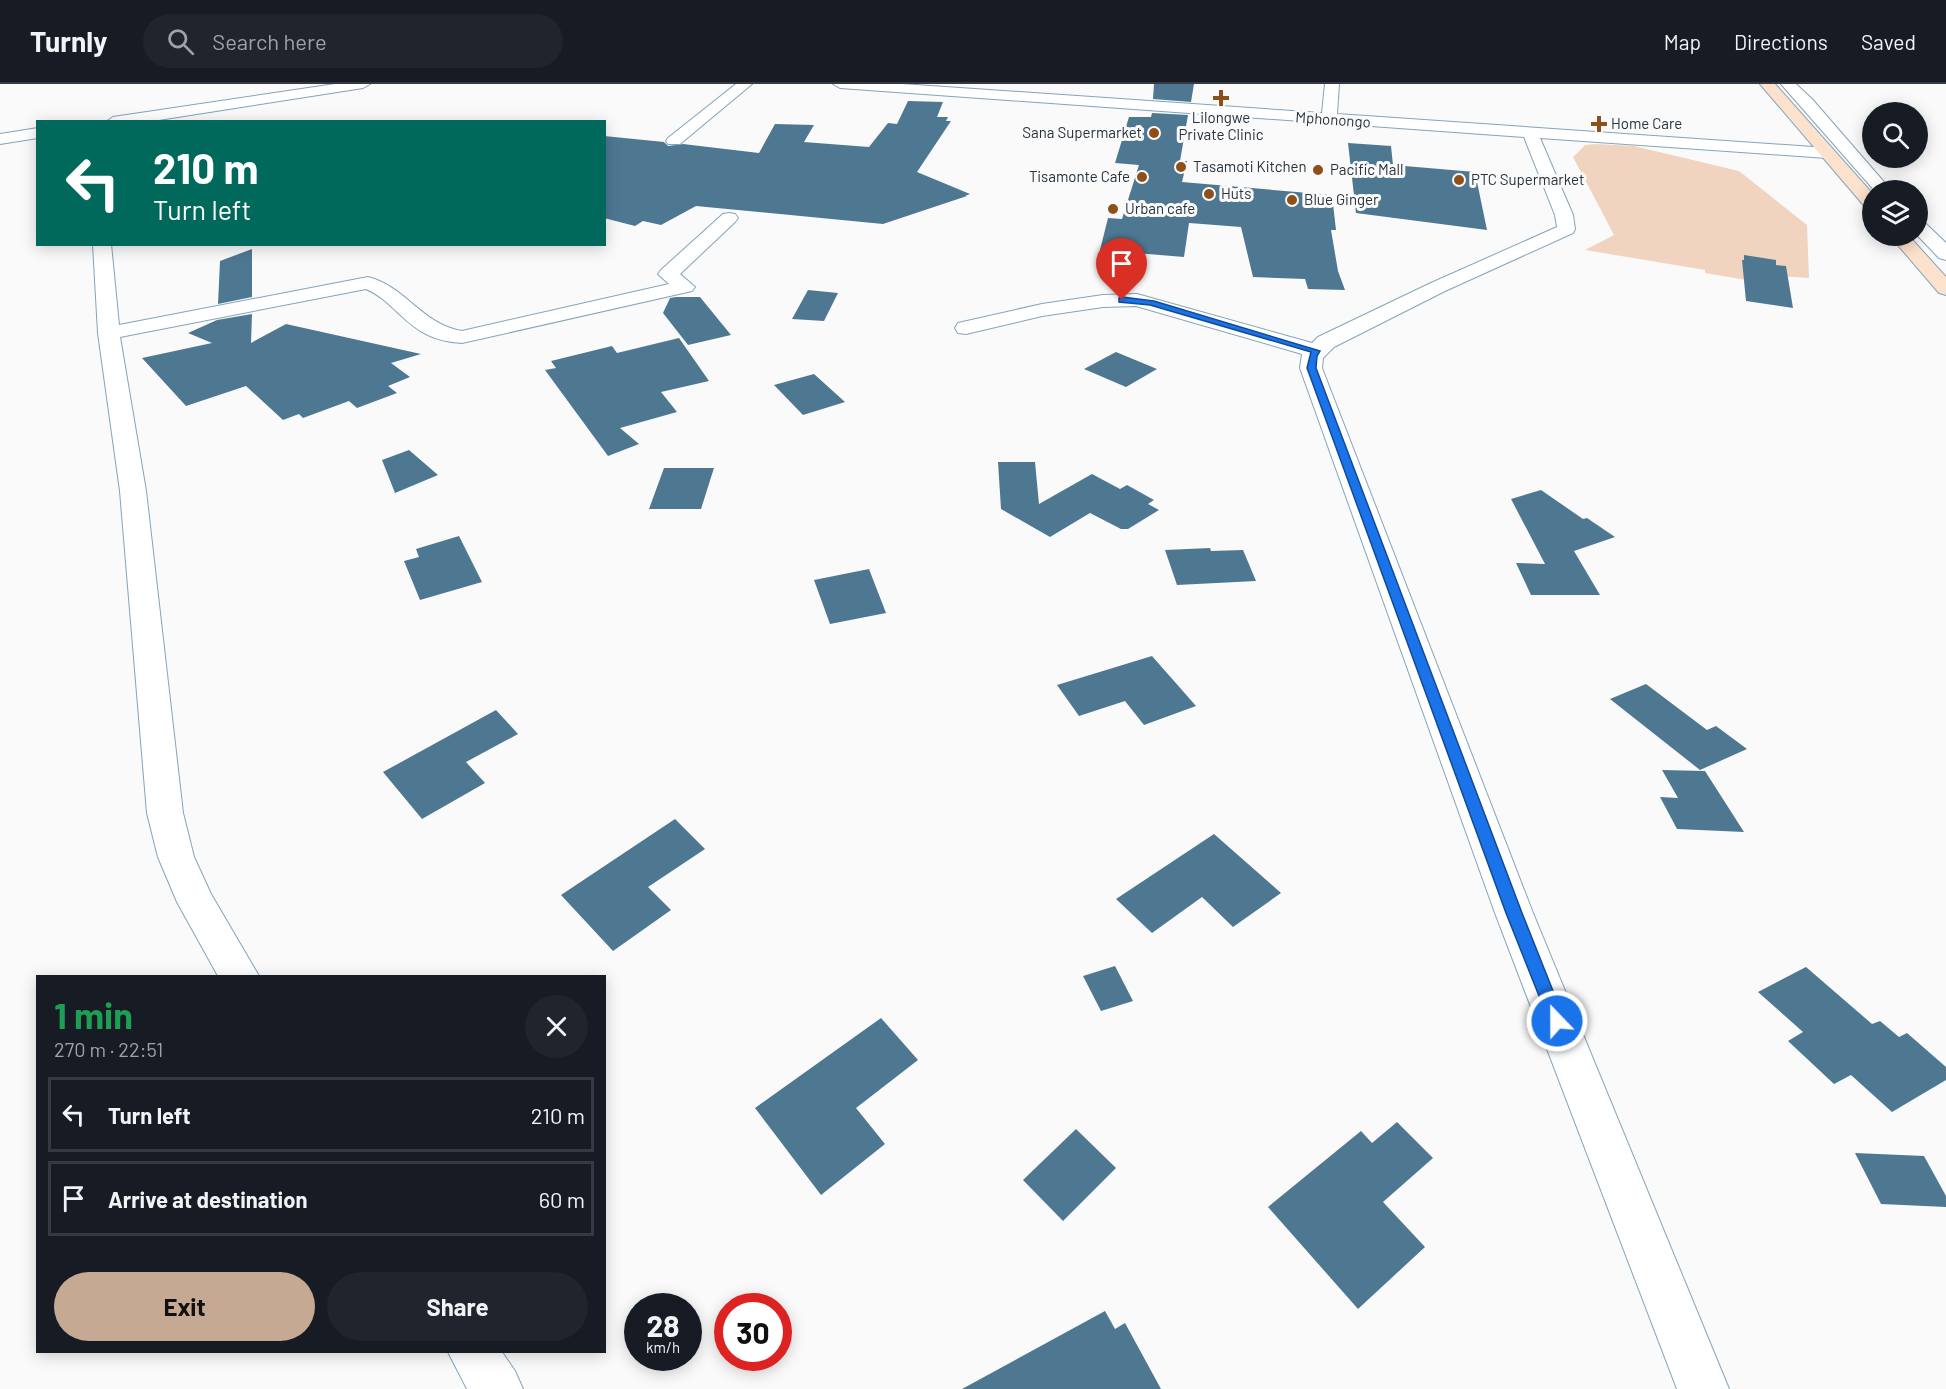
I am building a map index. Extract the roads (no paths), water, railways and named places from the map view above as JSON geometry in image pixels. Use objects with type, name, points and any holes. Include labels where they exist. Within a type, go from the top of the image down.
[{"type":"main road","points":[[1767,84],[1862,193]]},
{"type":"main road","points":[[1908,246],[1946,289]]},
{"type":"street","points":[[126,120],[363,84]]},
{"type":"street","points":[[674,141],[745,84]]},
{"type":"street","name":"Mphonongo","points":[[840,84],[1827,153]]},
{"type":"street","points":[[1329,119],[1332,84]]},
{"type":"street","points":[[1788,84],[1807,102],[1874,180]]},
{"type":"street","points":[[0,139],[36,133]]},
{"type":"street","points":[[1531,134],[1564,215],[1566,229],[1562,233],[1438,287],[1326,342],[1312,356],[1311,368],[1514,913],[1703,1389]]},
{"type":"street","points":[[109,333],[368,283],[380,288],[438,334],[448,337],[477,335],[685,287],[668,274],[729,218]]},
{"type":"street","points":[[1928,236],[1946,254]]},
{"type":"street","points":[[102,246],[109,333],[133,491],[165,813],[176,857],[196,902],[238,975]]},
{"type":"street","points":[[966,328],[1042,310],[1103,300],[1137,300],[1316,351]]},
{"type":"street","points":[[474,1353],[497,1389]]},
{"type":"place","name":"Lilongwe Private Clinic","points":[[1221,98]]},
{"type":"place","name":"Home Care","points":[[1599,124]]},
{"type":"place","name":"Sana Supermarket","points":[[1154,133]]},
{"type":"place","name":"Tasamoti Kitchen","points":[[1181,167]]},
{"type":"place","name":"Pacific Mall","points":[[1318,170]]},
{"type":"place","name":"Tisamonte Cafe","points":[[1142,177]]},
{"type":"place","name":"PTC Supermarket","points":[[1459,180]]},
{"type":"place","name":"Huts","points":[[1209,194]]},
{"type":"place","name":"Blue Ginger","points":[[1292,200]]},
{"type":"place","name":"Urban cafe","points":[[1113,209]]}]
